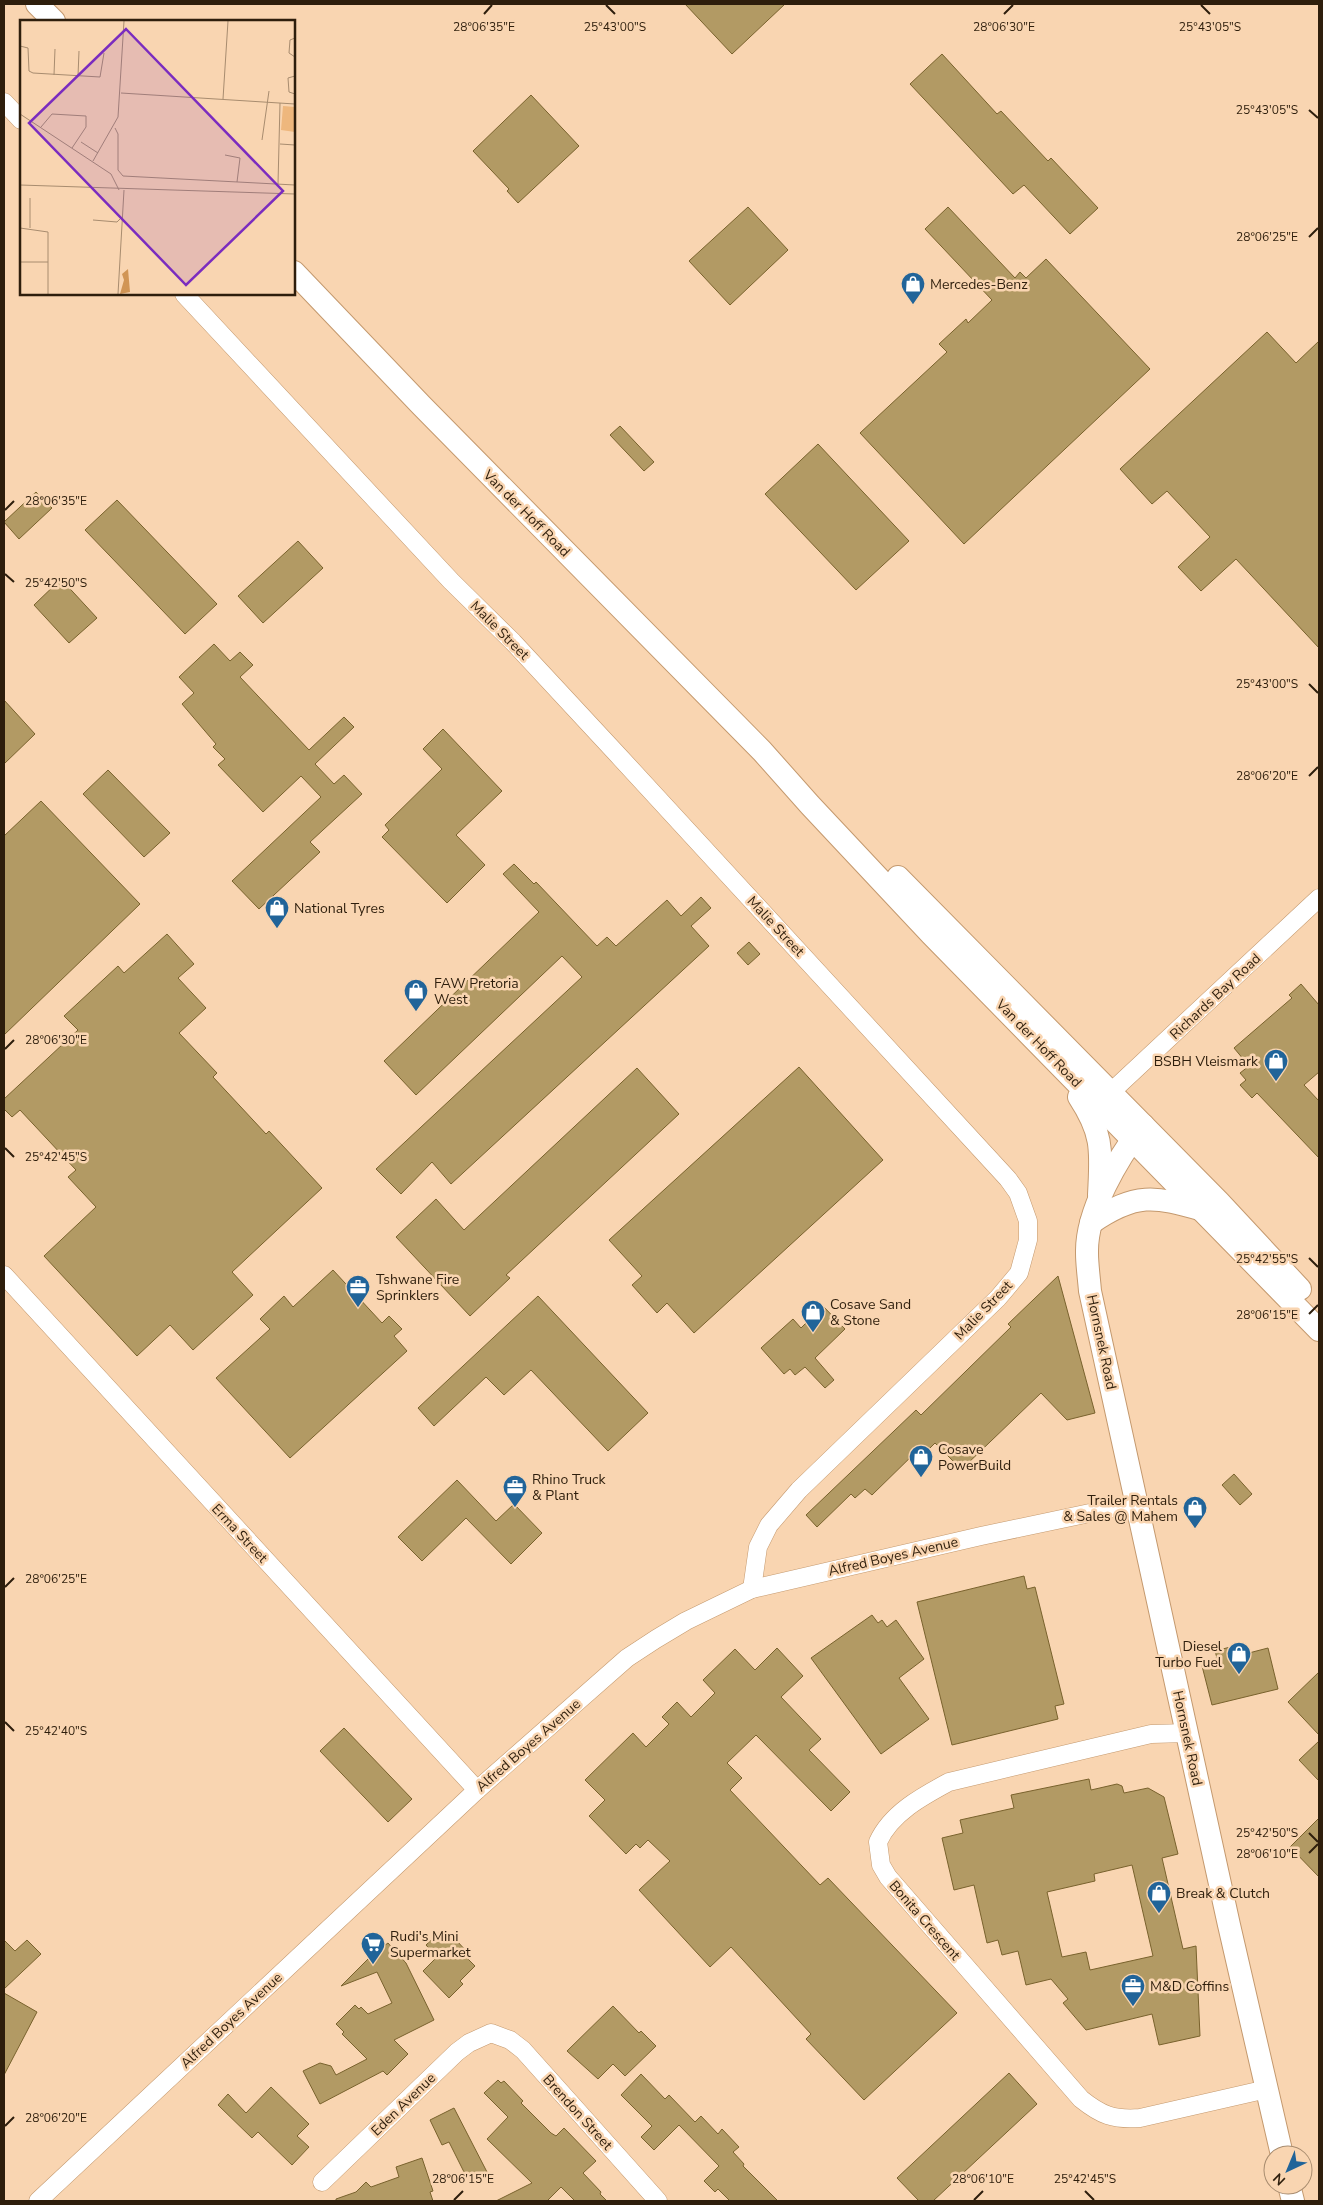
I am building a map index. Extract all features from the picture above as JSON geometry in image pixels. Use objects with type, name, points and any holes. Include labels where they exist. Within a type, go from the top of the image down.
[{"type":"main road","points":[[37,4],[53,20]]},
{"type":"main road","name":"Van der Hoff Road","points":[[295,273],[421,405],[762,751],[810,805],[932,934],[1035,1038],[1137,1132],[1219,1202],[1319,1310]]},
{"type":"main road","name":"Van der Hoff Road","points":[[762,751],[858,837],[1110,1093],[1137,1132],[1204,1210],[1319,1330]]},
{"type":"main road","points":[[1035,1038],[1092,1118],[1100,1142],[1099,1199]]},
{"type":"main road","name":"Hornsnek Road","points":[[1137,1132],[1099,1199],[1091,1223],[1086,1251],[1090,1291],[1186,1733],[1280,2145]]},
{"type":"main road","points":[[1091,1223],[1119,1206],[1154,1198],[1204,1210]]},
{"type":"street","points":[[4,102],[20,119]]},
{"type":"street","name":"Malie Street","points":[[185,295],[450,581],[513,642],[617,754],[1008,1179],[1018,1193],[1028,1221],[1028,1240],[1019,1272],[998,1298],[799,1490],[769,1525],[758,1547],[752,1590]]},
{"type":"street","name":"Richards Bay Road","points":[[1110,1093],[1319,898]]},
{"type":"street","name":"Erma Street","points":[[4,1275],[477,1790]]},
{"type":"street","name":"Alfred Boyes Avenue","points":[[38,2201],[477,1790],[627,1658],[686,1621],[752,1590],[981,1536],[1137,1503]]},
{"type":"street","name":"Bonita Crescent","points":[[1186,1733],[1151,1734],[949,1782],[926,1794],[893,1821],[878,1842],[878,1853],[881,1865],[888,1877],[1081,2099],[1098,2112],[1122,2119],[1140,2118],[1266,2089]]},
{"type":"street","name":"Eden Avenue","points":[[322,2182],[457,2052],[469,2043],[491,2034]]},
{"type":"street","name":"Brendon Street","points":[[491,2034],[510,2040],[523,2050],[658,2201]]},
{"type":"building","points":[[685,4],[785,4],[732,54]]},
{"type":"building","points":[[942,54],[997,114],[1001,111],[1048,161],[1051,158],[1098,208],[1070,234],[1024,185],[1013,194],[910,84]]},
{"type":"building","points":[[531,95],[579,146],[518,203],[507,191],[509,189],[473,151]]},
{"type":"building","points":[[748,207],[788,250],[730,305],[689,261]]},
{"type":"building","points":[[948,207],[1015,278],[1020,272],[1026,278],[1046,259],[1150,369],[964,544],[860,433],[947,352],[939,344],[966,319],[968,323],[992,300],[925,229]]},
{"type":"building","points":[[1267,332],[1296,363],[1319,341],[1319,648],[1236,559],[1201,591],[1178,567],[1210,537],[1167,491],[1152,504],[1120,469]]},
{"type":"building","points":[[620,426],[654,462],[644,471],[610,435]]},
{"type":"building","points":[[818,444],[909,541],[856,590],[765,494]]},
{"type":"building","points":[[36,492],[52,508],[19,539],[4,522]]},
{"type":"building","points":[[117,500],[217,604],[185,634],[85,530]]},
{"type":"building","points":[[298,541],[323,568],[263,623],[238,596]]},
{"type":"building","points":[[61,579],[97,618],[69,643],[34,605]]},
{"type":"building","points":[[214,644],[230,661],[240,652],[253,665],[240,677],[309,750],[344,717],[354,727],[315,764],[334,784],[344,775],[362,794],[310,842],[320,852],[259,909],[232,881],[321,797],[301,776],[263,812],[218,765],[225,759],[213,747],[216,744],[182,704],[194,693],[179,677]]},
{"type":"building","points":[[4,700],[35,734],[4,764]]},
{"type":"building","points":[[443,729],[502,791],[456,835],[485,865],[447,903],[382,837],[389,830],[385,825],[442,769],[423,749]]},
{"type":"building","points":[[108,770],[170,833],[144,857],[83,794]]},
{"type":"building","points":[[41,801],[140,904],[4,1035],[4,836]]},
{"type":"building","points":[[514,864],[534,884],[536,882],[597,946],[607,937],[616,946],[667,900],[681,916],[701,897],[711,908],[691,926],[709,946],[451,1184],[432,1162],[401,1194],[376,1169],[582,977],[562,956],[416,1095],[384,1061],[539,912],[503,874]]},
{"type":"building","points":[[167,934],[194,964],[178,978],[206,1008],[179,1033],[217,1073],[213,1077],[266,1134],[269,1131],[322,1188],[232,1272],[253,1295],[193,1350],[170,1325],[137,1356],[44,1256],[96,1207],[68,1177],[76,1170],[20,1110],[12,1117],[4,1109],[4,1099],[78,1030],[64,1016],[118,966],[124,973]]},
{"type":"building","points":[[749,942],[760,954],[748,965],[737,953]]},
{"type":"building","points":[[1301,984],[1319,1005],[1319,1072],[1304,1085],[1319,1101],[1319,1158],[1257,1093],[1252,1098],[1240,1085],[1246,1080],[1240,1073],[1249,1066],[1234,1048],[1292,998],[1289,995]]},
{"type":"building","points":[[799,1067],[883,1160],[694,1333],[667,1303],[657,1313],[632,1285],[642,1276],[609,1240]]},
{"type":"building","points":[[637,1068],[679,1114],[506,1275],[510,1278],[470,1316],[396,1237],[436,1199],[464,1230]]},
{"type":"building","points":[[333,1270],[382,1323],[389,1316],[402,1329],[394,1336],[407,1351],[290,1458],[216,1378],[270,1329],[260,1319],[284,1296],[293,1307]]},
{"type":"building","points":[[1058,1276],[1095,1413],[1067,1420],[1041,1393],[965,1466],[960,1460],[956,1464],[935,1443],[925,1453],[920,1448],[872,1495],[865,1489],[855,1498],[851,1494],[817,1527],[806,1515],[916,1410],[921,1415],[1011,1327],[1008,1324]]},
{"type":"building","points":[[538,1296],[648,1413],[608,1451],[531,1370],[504,1395],[486,1377],[434,1426],[418,1408]]},
{"type":"building","points":[[823,1306],[845,1329],[815,1358],[834,1380],[825,1388],[805,1367],[795,1375],[790,1369],[784,1374],[761,1348],[793,1319],[801,1328]]},
{"type":"building","points":[[1234,1474],[1252,1494],[1240,1505],[1222,1485]]},
{"type":"building","points":[[457,1480],[496,1521],[514,1504],[542,1533],[511,1564],[466,1518],[422,1561],[398,1537]]},
{"type":"building","points":[[1024,1576],[1027,1589],[1035,1587],[1064,1704],[1055,1706],[1058,1719],[952,1745],[917,1602]]},
{"type":"building","points":[[872,1615],[878,1623],[882,1620],[887,1627],[896,1620],[924,1659],[899,1678],[929,1719],[881,1754],[811,1658]]},
{"type":"building","name":"Diesel Turbo Fuel","points":[[1242,1644],[1245,1654],[1268,1648],[1278,1689],[1212,1705],[1201,1662],[1217,1658],[1215,1651]]},
{"type":"building","points":[[777,1648],[803,1676],[781,1697],[821,1739],[809,1750],[850,1792],[831,1811],[756,1735],[727,1763],[742,1778],[730,1790],[820,1885],[828,1878],[957,2013],[864,2100],[806,2039],[811,2034],[731,1947],[710,1967],[639,1890],[670,1861],[648,1840],[640,1848],[636,1844],[626,1854],[589,1816],[605,1800],[585,1780],[633,1733],[646,1747],[669,1724],[662,1717],[677,1702],[691,1717],[715,1693],[703,1680],[735,1649],[755,1670]]},
{"type":"building","points":[[1319,1672],[1319,1735],[1288,1702]]},
{"type":"building","points":[[344,1728],[412,1799],[388,1822],[320,1751]]},
{"type":"building","points":[[1319,1741],[1319,1781],[1299,1760]]},
{"type":"building","points":[[1089,1779],[1091,1790],[1117,1784],[1122,1786],[1124,1793],[1148,1788],[1164,1797],[1178,1854],[1162,1858],[1183,1949],[1196,1946],[1200,2036],[1159,2045],[1152,2014],[1086,2030],[1063,2003],[1068,1999],[1051,1979],[1026,1985],[1018,1951],[1002,1955],[998,1940],[987,1943],[974,1885],[954,1890],[942,1838],[963,1833],[960,1820],[1014,1808],[1011,1795]],"holes":[[[1132,1865],[1153,1956],[1090,1970],[1086,1952],[1062,1957],[1047,1892],[1095,1881],[1094,1874]]]},
{"type":"building","points":[[1319,1818],[1319,1877],[1290,1847]]},
{"type":"building","points":[[442,1930],[454,1942],[456,1940],[469,1954],[466,1957],[475,1966],[460,1981],[463,1984],[449,1998],[423,1971],[437,1957],[426,1945]]},
{"type":"building","points":[[4,1940],[15,1951],[27,1940],[41,1954],[4,1989]]},
{"type":"building","points":[[388,1943],[406,1963],[434,2020],[394,2040],[408,2054],[387,2075],[383,2071],[320,2104],[303,2071],[320,2063],[331,2066],[336,2075],[367,2059],[342,2034],[344,2032],[336,2024],[355,2005],[359,2009],[361,2007],[368,2014],[392,2003],[377,1972],[341,1986],[373,1954]]},
{"type":"building","points":[[4,1993],[37,2012],[4,2075]]},
{"type":"building","points":[[613,2006],[639,2033],[641,2031],[656,2046],[625,2076],[613,2064],[598,2079],[567,2051]]},
{"type":"building","points":[[1009,2073],[1037,2104],[933,2201],[919,2201],[897,2178]]},
{"type":"building","points":[[641,2074],[665,2099],[669,2095],[695,2122],[701,2116],[718,2134],[722,2129],[739,2147],[733,2152],[744,2164],[743,2166],[778,2201],[730,2201],[718,2189],[715,2192],[704,2181],[719,2166],[679,2125],[654,2150],[641,2137],[652,2126],[621,2095]]},
{"type":"building","points":[[498,2080],[501,2083],[504,2081],[523,2101],[521,2103],[551,2133],[556,2136],[564,2128],[596,2161],[583,2173],[607,2201],[575,2201],[561,2187],[547,2201],[496,2201],[532,2183],[487,2139],[508,2117],[484,2093]]},
{"type":"building","points":[[271,2087],[309,2124],[297,2136],[309,2147],[292,2165],[258,2132],[252,2138],[218,2105],[228,2094],[246,2113]]},
{"type":"building","points":[[454,2108],[487,2172],[475,2178],[472,2173],[466,2176],[449,2142],[442,2145],[430,2120]]},
{"type":"building","points":[[422,2158],[433,2191],[430,2192],[433,2201],[336,2201],[336,2199],[356,2192],[366,2182],[371,2187],[399,2177],[396,2167]]},
{"type":"place","name":"Mercedes-Benz","points":[[913,305]]},
{"type":"place","name":"National Tyres","points":[[277,929]]},
{"type":"place","name":"FAW Pretoria West","points":[[416,1012]]},
{"type":"place","name":"BSBH Vleismark","points":[[1276,1082]]},
{"type":"place","name":"Tshwane Fire Sprinklers","points":[[358,1308]]},
{"type":"place","name":"Cosave Sand & Stone","points":[[813,1333]]},
{"type":"place","name":"Cosave PowerBuild","points":[[921,1478]]},
{"type":"place","name":"Rhino Truck & Plant","points":[[515,1508]]},
{"type":"place","name":"Trailer Rentals & Sales @ Mahem","points":[[1195,1529]]},
{"type":"place","name":"Diesel Turbo Fuel","points":[[1239,1675]]},
{"type":"place","name":"Break & Clutch","points":[[1159,1914]]},
{"type":"place","name":"Rudi's Mini Supermarket","points":[[373,1965]]},
{"type":"place","name":"M&D Coffins","points":[[1133,2007]]}]
